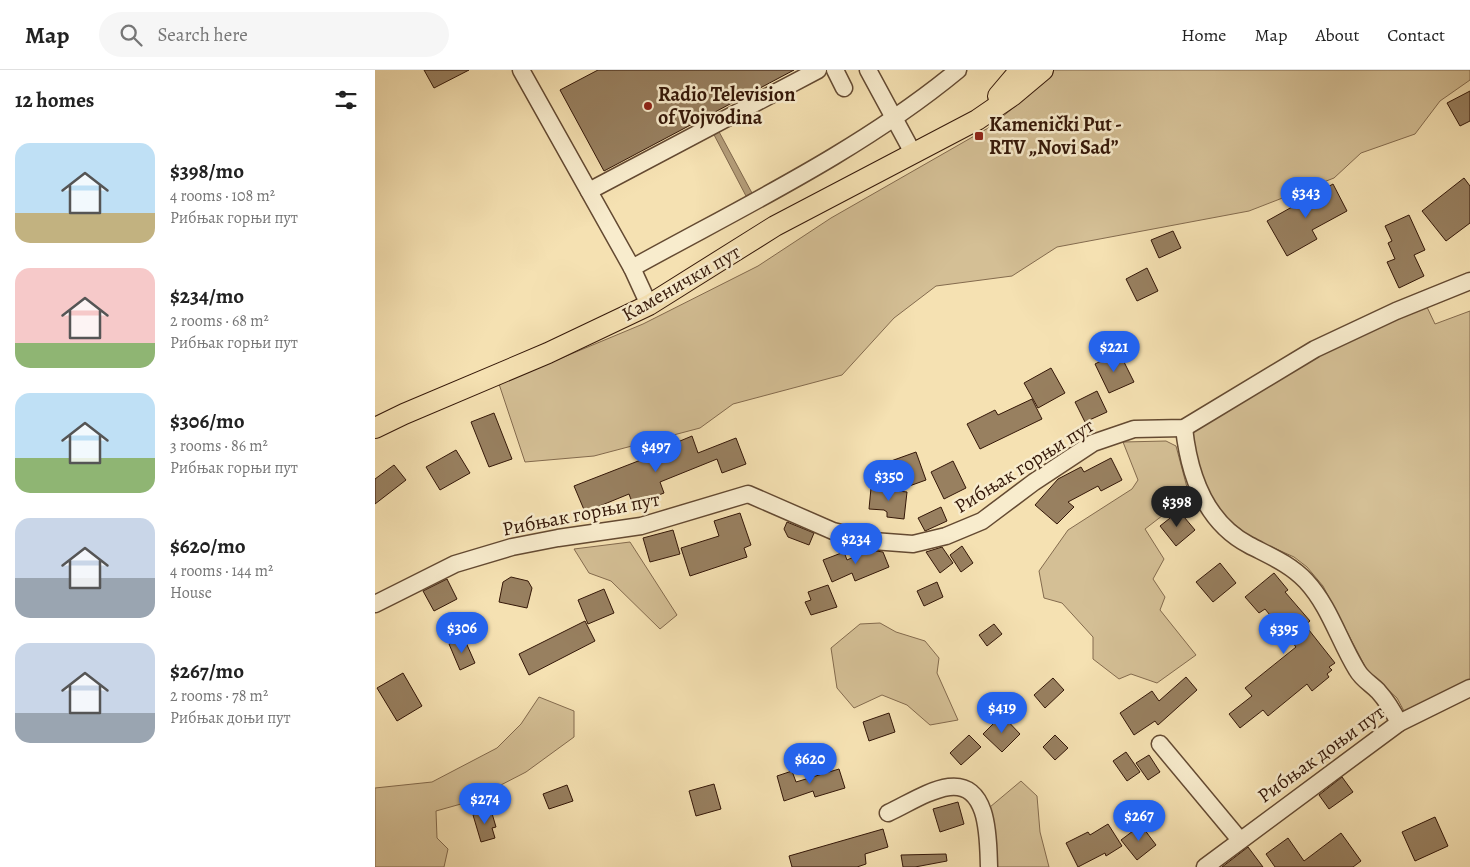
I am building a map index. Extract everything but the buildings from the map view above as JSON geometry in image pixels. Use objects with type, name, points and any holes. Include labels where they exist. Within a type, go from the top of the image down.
[{"type":"main road","name":"Каменички пут","points":[[977,120],[1020,70]]},
{"type":"main road","name":"Каменички пут","points":[[375,428],[469,385],[548,353],[649,305],[775,226],[977,120],[1012,96],[1043,70]]},
{"type":"street","points":[[521,70],[632,268],[649,305]]},
{"type":"street","points":[[589,191],[818,70]]},
{"type":"street","points":[[835,70],[844,88]]},
{"type":"street","points":[[867,70],[913,153]]},
{"type":"street","points":[[632,268],[817,165],[894,118],[926,96],[958,70]]},
{"type":"street","name":"Рибњак горњи пут","points":[[375,604],[455,564],[511,547],[641,526],[748,494],[833,531],[873,541],[913,544],[946,536],[982,521],[1033,482],[1093,443],[1134,429],[1184,428],[1315,349],[1396,311],[1470,281]]},
{"type":"street","points":[[1184,428],[1195,477],[1211,514],[1226,529],[1247,544],[1286,563],[1306,581],[1319,598],[1357,672],[1388,702],[1399,723]]},
{"type":"street","name":"Рибњак доњи пут","points":[[1205,867],[1399,723],[1470,688]]},
{"type":"street","points":[[1160,744],[1240,840]]},
{"type":"street","points":[[888,813],[949,787],[967,791],[982,810],[987,824],[989,867]]},
{"type":"shaded area","points":[[1051,70],[1470,70],[1470,80],[1440,101],[1415,134],[1361,153],[1334,178],[1249,211],[1057,247],[1012,276],[936,286],[894,318],[842,375],[733,404],[700,428],[594,456],[525,462],[499,384],[643,324],[758,266],[831,218],[990,127],[1024,99]]},
{"type":"shaded area","points":[[717,128],[752,193],[746,196],[712,131]]},
{"type":"shaded area","points":[[1426,305],[1435,324],[1470,311],[1470,680],[1404,711],[1397,698],[1368,672],[1323,586],[1307,567],[1294,557],[1252,538],[1217,511],[1201,476],[1191,431],[1314,356]]},
{"type":"shaded area","points":[[1166,441],[1176,446],[1189,495],[1145,529],[1164,559],[1153,579],[1165,597],[1160,610],[1196,655],[1157,683],[1131,674],[1119,679],[1093,659],[1093,637],[1062,603],[1044,598],[1039,571],[1068,530],[1132,489],[1138,480],[1123,442]]},
{"type":"shaded area","points":[[630,542],[677,615],[660,629],[611,581],[589,573],[574,549]]},
{"type":"shaded area","points":[[880,623],[896,632],[925,641],[939,658],[937,673],[958,720],[930,725],[907,705],[882,695],[854,708],[837,688],[831,648],[860,624]]},
{"type":"shaded area","points":[[539,697],[574,711],[574,737],[526,772],[468,802],[436,811],[437,838],[448,849],[444,867],[375,867],[375,788],[432,782],[497,748],[521,724]]},
{"type":"shaded area","points":[[1021,781],[1037,796],[1040,832],[1049,867],[993,867],[990,807]]},
{"type":"place","name":"Radio Television of Vojvodina","points":[[648,106]]},
{"type":"place","name":"Kamenički Put - RTV „Novi Sad”","points":[[979,136]]}]
